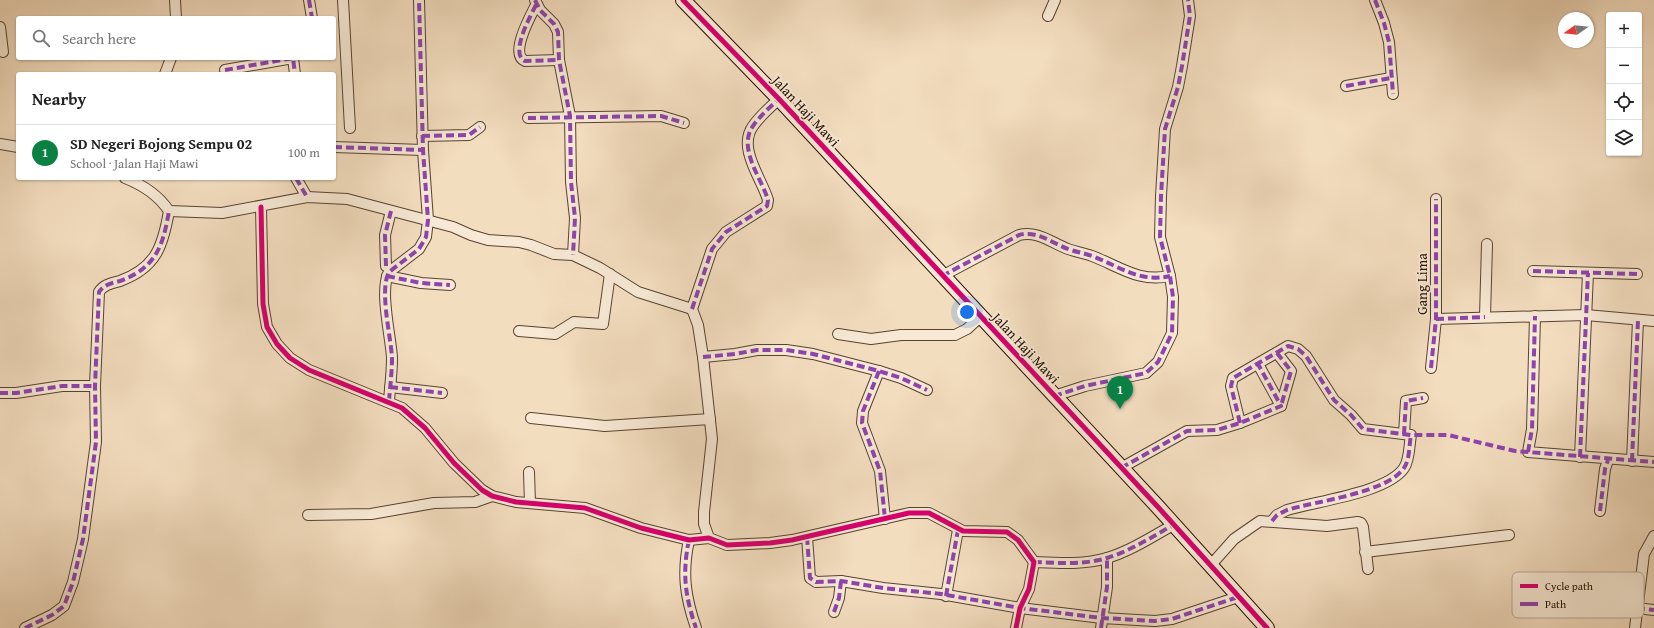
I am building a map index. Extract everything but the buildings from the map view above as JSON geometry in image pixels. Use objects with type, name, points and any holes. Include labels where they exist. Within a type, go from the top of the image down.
[{"type":"street","points":[[175,0],[176,16]]},
{"type":"street","points":[[309,0],[312,16]]},
{"type":"street","points":[[343,0],[350,128]]},
{"type":"street","points":[[386,271],[389,272],[419,248],[426,237],[428,220],[422,136],[419,0]]},
{"type":"street","name":"Jalan Haji Mawi","points":[[683,0],[779,99],[980,317],[1122,468],[1267,628]]},
{"type":"street","points":[[1048,16],[1055,0]]},
{"type":"street","points":[[1054,396],[1085,386],[1139,376],[1153,369],[1162,356],[1172,333],[1173,297],[1170,276],[1160,237],[1164,129],[1178,87],[1182,66],[1190,16],[1188,0]]},
{"type":"street","points":[[1375,0],[1384,23],[1389,42],[1392,94]]},
{"type":"street","points":[[559,60],[530,61],[522,58],[520,46],[523,33],[535,2],[556,28],[559,60],[570,116],[571,182],[575,218],[573,255]]},
{"type":"street","points":[[0,27],[3,52]]},
{"type":"street","points":[[166,72],[170,60]]},
{"type":"street","points":[[226,70],[282,60]]},
{"type":"street","points":[[293,60],[295,72]]},
{"type":"street","points":[[1346,86],[1391,78]]},
{"type":"street","points":[[709,538],[704,524],[704,512],[712,449],[710,420],[698,325],[692,309],[712,249],[726,232],[767,206],[768,200],[752,160],[748,141],[752,127],[779,99]]},
{"type":"street","points":[[528,118],[570,116],[662,116],[684,123]]},
{"type":"street","points":[[422,136],[469,135],[480,127]]},
{"type":"street","points":[[0,144],[16,148]]},
{"type":"street","points":[[336,147],[423,150]]},
{"type":"street","points":[[132,180],[154,195],[169,211],[222,213],[261,207],[307,197],[347,199],[428,220],[488,240],[519,242],[554,254],[573,255],[600,268],[638,292],[692,309]]},
{"type":"street","points":[[297,180],[307,197]]},
{"type":"street","name":"Gang Lima","points":[[1431,368],[1436,319],[1436,199]]},
{"type":"street","points":[[261,207],[262,304],[267,327],[271,336],[290,358],[309,370],[369,396],[388,401],[412,416],[425,428],[454,463],[482,490],[492,496],[530,503],[585,508],[641,528],[689,540],[709,538],[722,544],[770,544],[909,513],[929,513],[958,530],[1007,532],[1018,540],[1034,562],[1029,589],[1020,608],[1016,628]]},
{"type":"street","points":[[25,628],[60,611],[66,602],[73,582],[83,539],[93,476],[96,442],[95,386],[99,292],[103,287],[138,273],[150,264],[160,249],[169,211]]},
{"type":"street","points":[[388,401],[392,358],[386,302],[385,235],[391,211]]},
{"type":"street","points":[[942,276],[1019,235],[1029,233],[1142,276],[1155,279],[1170,276]]},
{"type":"street","points":[[1485,317],[1487,244]]},
{"type":"street","points":[[386,271],[421,283],[450,285]]},
{"type":"street","points":[[1533,271],[1637,274]]},
{"type":"street","points":[[1580,457],[1588,273]]},
{"type":"street","points":[[519,331],[555,334],[574,322],[603,324],[610,274]]},
{"type":"street","points":[[1535,316],[1532,429],[1528,452],[1608,460],[1654,462]]},
{"type":"street","points":[[1436,319],[1586,316],[1654,321]]},
{"type":"street","points":[[838,334],[871,339],[901,335],[955,335],[967,329],[980,317]]},
{"type":"street","points":[[1632,461],[1638,320]]},
{"type":"street","points":[[1240,423],[1232,382],[1235,376],[1277,353],[1282,348],[1288,346],[1295,347],[1302,352],[1334,400],[1351,415],[1363,429],[1411,435],[1407,461],[1404,468],[1393,478],[1376,487],[1287,510],[1278,515],[1272,521]]},
{"type":"street","points":[[703,356],[735,354],[757,350],[786,350],[813,354],[879,371],[901,378],[927,390]]},
{"type":"street","points":[[1277,353],[1291,371],[1281,406]]},
{"type":"street","points":[[1258,364],[1281,406]]},
{"type":"street","points":[[879,371],[863,411],[862,423],[880,471],[885,519]]},
{"type":"street","points":[[0,393],[16,393],[62,386],[95,386]]},
{"type":"street","points":[[390,387],[442,393]]},
{"type":"street","points":[[1404,434],[1406,402],[1423,398]]},
{"type":"street","points":[[1122,468],[1187,431],[1217,430],[1240,423],[1281,406]]},
{"type":"street","points":[[531,418],[605,426],[710,420]]},
{"type":"street","points":[[1600,511],[1605,469],[1608,460]]},
{"type":"street","points":[[529,472],[530,503]]},
{"type":"street","points":[[308,515],[371,514],[434,503],[475,502],[492,496]]},
{"type":"street","points":[[1210,566],[1234,539],[1245,531],[1260,521],[1272,521],[1327,526],[1361,523],[1368,569]]},
{"type":"street","points":[[1034,562],[1061,563],[1107,558],[1144,542],[1173,525]]},
{"type":"street","points":[[946,596],[958,530]]},
{"type":"street","points":[[1365,552],[1509,535]]},
{"type":"street","points":[[1642,572],[1644,554],[1654,536]]},
{"type":"street","points":[[806,537],[811,580],[816,582],[841,581],[946,596],[1101,623],[1163,621],[1238,597]]},
{"type":"street","points":[[689,540],[686,552],[685,586],[689,607],[696,628]]},
{"type":"street","points":[[1101,623],[1107,587],[1107,558]]},
{"type":"street","points":[[834,612],[841,581]]},
{"type":"street","points":[[1644,609],[1654,610]]},
{"type":"street","points":[[1635,628],[1636,618]]},
{"type":"marked path","points":[[309,0],[312,16]]},
{"type":"marked path","points":[[389,401],[392,358],[385,302],[386,280],[389,272],[419,249],[426,237],[428,220],[423,150],[419,0]]},
{"type":"marked path","points":[[535,0],[540,10],[554,24],[558,32],[559,60],[570,116],[571,182],[575,218],[573,255]]},
{"type":"marked path","points":[[1054,396],[1085,386],[1146,373],[1158,362],[1172,333],[1173,297],[1170,276],[1160,237],[1161,196],[1165,129],[1178,87],[1182,66],[1190,16],[1188,0]]},
{"type":"marked path","points":[[1375,0],[1384,23],[1389,42],[1393,94]]},
{"type":"marked path","points":[[536,5],[526,25],[520,43],[519,51],[521,57],[525,61],[559,60]]},
{"type":"marked path","points":[[225,70],[282,60]]},
{"type":"marked path","points":[[293,60],[295,72]]},
{"type":"marked path","points":[[1346,86],[1391,78]]},
{"type":"marked path","points":[[692,309],[712,249],[726,232],[767,206],[768,200],[749,154],[749,135],[753,126],[762,115],[779,99]]},
{"type":"marked path","points":[[528,118],[661,116],[684,123]]},
{"type":"marked path","points":[[422,136],[469,135],[480,127]]},
{"type":"marked path","points":[[336,147],[423,150]]},
{"type":"marked path","points":[[297,180],[307,197]]},
{"type":"marked path","points":[[1431,368],[1436,319],[1436,199]]},
{"type":"marked path","points":[[25,628],[52,615],[64,606],[73,582],[83,539],[96,442],[95,386],[99,292],[101,289],[112,283],[132,276],[142,270],[150,262],[156,254],[164,235],[169,211]]},
{"type":"marked path","points":[[386,266],[385,235],[391,211]]},
{"type":"marked path","points":[[942,276],[1019,235],[1026,234],[1032,234],[1044,238],[1068,249],[1092,256],[1139,275],[1159,278],[1170,276]]},
{"type":"marked path","points":[[1533,271],[1637,274]]},
{"type":"marked path","points":[[1580,457],[1588,273]]},
{"type":"marked path","points":[[387,276],[421,283],[450,285]]},
{"type":"marked path","points":[[1528,452],[1532,429],[1535,316]]},
{"type":"marked path","points":[[1436,319],[1485,317]]},
{"type":"marked path","points":[[1632,461],[1638,320]]},
{"type":"marked path","points":[[1240,423],[1231,386],[1233,378],[1288,346],[1298,349],[1306,356],[1334,400],[1351,415],[1363,429],[1411,435],[1448,435],[1515,451],[1654,462]]},
{"type":"marked path","points":[[703,357],[757,350],[786,350],[813,354],[879,371],[901,378],[927,390]]},
{"type":"marked path","points":[[1277,353],[1291,371],[1281,406]]},
{"type":"marked path","points":[[1121,468],[1187,431],[1217,430],[1240,423],[1281,406],[1258,364]]},
{"type":"marked path","points":[[879,371],[863,411],[862,423],[880,471],[885,519]]},
{"type":"marked path","points":[[0,393],[16,393],[62,386],[95,386]]},
{"type":"marked path","points":[[390,387],[442,393]]},
{"type":"marked path","points":[[1404,434],[1406,401],[1423,398]]},
{"type":"marked path","points":[[1272,521],[1277,515],[1287,510],[1367,490],[1383,484],[1395,477],[1406,464],[1411,435]]},
{"type":"marked path","points":[[1600,511],[1605,469],[1608,460]]},
{"type":"marked path","points":[[1034,562],[1080,563],[1107,558],[1132,548],[1173,525]]},
{"type":"marked path","points":[[946,596],[958,530]]},
{"type":"marked path","points":[[807,537],[810,578],[816,582],[841,581],[883,588],[941,594],[1020,608],[1102,618],[1155,621],[1172,619],[1238,597]]},
{"type":"marked path","points":[[689,540],[685,574],[689,605],[696,628]]},
{"type":"marked path","points":[[1101,628],[1107,587],[1107,558]]},
{"type":"marked path","points":[[834,612],[839,598],[841,581]]},
{"type":"marked path","points":[[1644,609],[1654,610]]},
{"type":"cycle path","points":[[683,0],[779,99],[1158,507],[1267,628]]},
{"type":"cycle path","points":[[261,207],[263,304],[267,327],[277,344],[290,358],[309,370],[402,408],[425,428],[454,463],[482,490],[492,496],[516,502],[585,508],[641,528],[689,540],[709,538],[727,545],[770,543],[792,540],[909,513],[929,513],[963,531],[1007,532],[1018,540],[1034,562],[1029,589],[1020,608],[1016,628]]},
{"type":"place","name":"SD Negeri Bojong Sempu 02","points":[[1120,409]]}]
